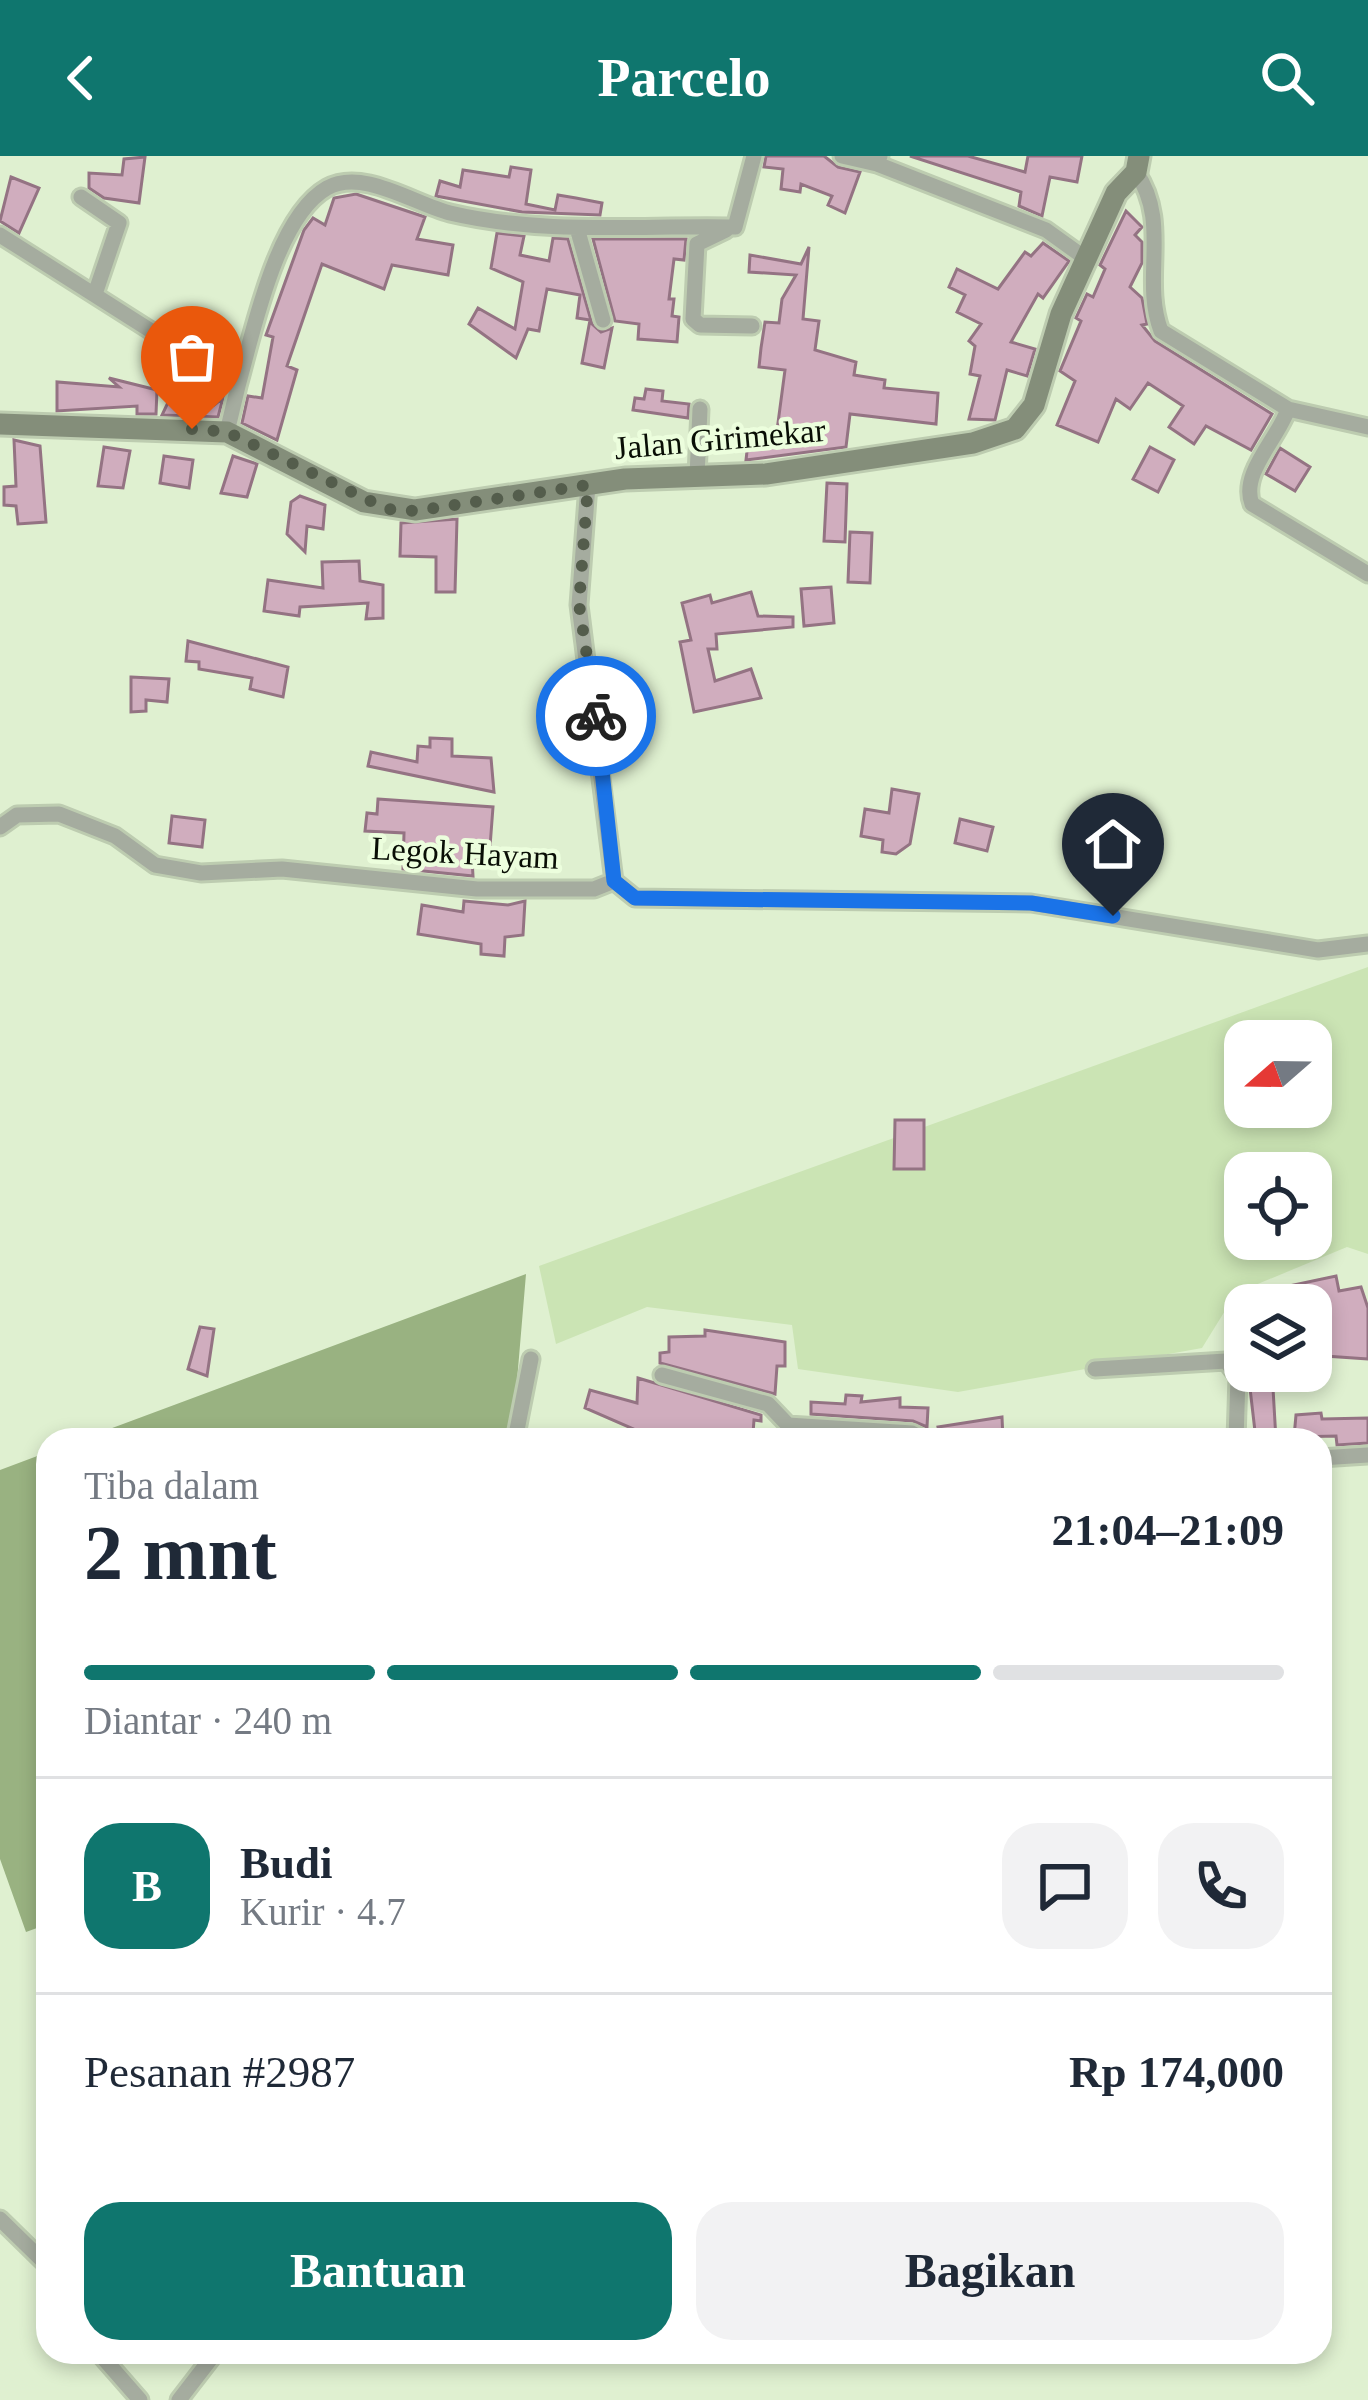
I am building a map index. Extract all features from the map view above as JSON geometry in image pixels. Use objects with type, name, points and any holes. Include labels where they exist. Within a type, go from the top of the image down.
[{"type":"street","points":[[735,227],[754,156]]},
{"type":"street","points":[[842,156],[878,160],[1046,230],[1085,258]]},
{"type":"street","points":[[1138,164],[1157,230],[1154,294],[1161,332],[1288,410],[1368,427]]},
{"type":"street","name":"Jalan Girimekar","points":[[0,424],[227,432],[387,509],[415,511],[588,485],[766,474],[973,443],[1015,429],[1034,405],[1085,258],[1116,193],[1138,164]]},
{"type":"street","points":[[227,432],[258,306],[313,197],[328,187],[364,183],[447,212],[513,225],[735,227]]},
{"type":"street","points":[[81,197],[119,223],[97,291]]},
{"type":"street","points":[[735,227],[697,244],[693,320],[700,325],[752,326]]},
{"type":"street","points":[[577,228],[603,320]]},
{"type":"street","points":[[0,235],[97,291],[238,386]]},
{"type":"street","points":[[697,476],[700,409]]},
{"type":"street","points":[[1288,410],[1279,437],[1251,474],[1246,490],[1252,504],[1368,574]]},
{"type":"street","points":[[588,485],[579,604],[614,881]]},
{"type":"street","name":"Legok Hayam","points":[[0,827],[17,814],[59,814],[116,836],[155,865],[201,873],[282,869],[477,889],[595,889],[614,881],[635,898],[1031,903],[1318,950],[1368,944]]},
{"type":"street","points":[[517,1428],[530,1359]]},
{"type":"street","points":[[1095,1369],[1226,1361],[1238,1377],[1236,1428]]},
{"type":"street","points":[[662,1375],[768,1404],[788,1425],[834,1428]]},
{"type":"street","points":[[1332,1457],[1368,1454]]},
{"type":"street","points":[[0,2218],[36,2254]]},
{"type":"street","points":[[108,2364],[140,2400]]},
{"type":"street","points":[[178,2400],[206,2364]]},
{"type":"green space","points":[[1368,967],[1368,1254],[1347,1247],[1332,1253],[1332,1152],[1224,1152],[1224,1260],[1316,1260],[1258,1284],[1224,1284],[1224,1312],[1202,1348],[958,1392],[798,1369],[792,1325],[647,1307],[556,1344],[539,1266]]},
{"type":"green space","points":[[526,1274],[513,1428],[112,1428]]},
{"type":"green space","points":[[36,1456],[36,1928],[26,1932],[0,1859],[0,1470]]},
{"type":"building","points":[[766,156],[824,156],[838,167],[860,172],[845,213],[828,205],[832,196],[801,184],[800,192],[781,189],[783,169],[764,167]]},
{"type":"building","points":[[910,156],[968,156],[1025,172],[1028,156],[1082,156],[1077,182],[1050,177],[1042,216],[1019,206],[1021,192]]},
{"type":"building","points":[[145,157],[139,203],[104,198],[89,188],[89,173],[122,175],[124,159]]},
{"type":"building","points":[[511,167],[531,170],[526,204],[555,210],[558,195],[602,203],[600,215],[522,212],[436,196],[440,181],[460,187],[463,170],[509,177]]},
{"type":"building","points":[[11,177],[39,188],[19,233],[0,221]]},
{"type":"building","points":[[356,194],[425,217],[417,239],[453,245],[448,275],[392,265],[384,289],[322,264],[287,366],[297,370],[277,440],[242,423],[248,396],[262,398],[273,337],[266,335],[304,230],[313,218],[325,225],[334,198]]},
{"type":"building","points":[[1126,211],[1142,227],[1135,235],[1142,242],[1142,263],[1130,287],[1142,298],[1147,324],[1142,325],[1155,341],[1272,414],[1251,450],[1206,426],[1194,444],[1169,427],[1183,406],[1148,383],[1130,409],[1116,399],[1098,442],[1057,425],[1075,381],[1060,371],[1081,321],[1076,318],[1087,294],[1093,297],[1105,269],[1100,265]]},
{"type":"building","points":[[497,233],[524,236],[520,255],[549,261],[553,238],[568,239],[592,324],[601,332],[612,328],[604,368],[582,363],[590,320],[577,318],[580,295],[547,289],[539,331],[528,329],[516,358],[469,324],[478,308],[515,329],[523,282],[491,268]]},
{"type":"building","points":[[593,239],[686,239],[684,260],[674,259],[669,299],[674,299],[672,316],[679,317],[677,342],[638,339],[639,324],[615,321]]},
{"type":"building","points":[[1043,243],[1069,261],[1043,298],[1038,294],[1011,342],[1035,349],[1027,376],[1007,370],[995,420],[969,419],[980,376],[970,374],[975,346],[969,341],[981,324],[957,312],[965,295],[949,287],[957,269],[998,289],[1025,252],[1031,256]]},
{"type":"building","points":[[809,247],[803,319],[819,321],[815,350],[856,362],[854,375],[885,380],[884,388],[938,393],[936,424],[850,414],[846,447],[746,460],[749,434],[776,438],[785,370],[759,367],[761,348],[765,322],[779,323],[782,299],[796,275],[749,272],[750,255],[801,264]]},
{"type":"building","points":[[109,378],[157,390],[156,414],[137,414],[137,406],[57,411],[57,382],[119,387]]},
{"type":"building","points":[[646,389],[663,391],[662,401],[689,404],[688,418],[633,410],[635,398],[644,399]]},
{"type":"building","points":[[172,394],[214,405],[223,398],[218,417],[162,415]]},
{"type":"building","points":[[14,440],[40,446],[46,522],[18,524],[16,506],[4,505],[4,487],[16,486]]},
{"type":"building","points":[[104,447],[130,451],[123,488],[98,486]]},
{"type":"building","points":[[1150,447],[1174,460],[1158,492],[1133,479]]},
{"type":"building","points":[[1280,448],[1310,467],[1295,491],[1266,474]]},
{"type":"building","points":[[164,456],[193,460],[189,488],[160,483]]},
{"type":"building","points":[[233,456],[257,464],[247,497],[221,493]]},
{"type":"building","points":[[827,483],[847,484],[845,542],[824,541]]},
{"type":"building","points":[[300,496],[325,505],[323,529],[307,526],[305,552],[287,534],[291,502]]},
{"type":"building","points":[[457,519],[455,592],[436,592],[436,557],[400,556],[401,523]]},
{"type":"building","points":[[850,532],[872,533],[870,583],[848,582]]},
{"type":"building","points":[[359,561],[360,581],[383,585],[383,618],[366,619],[368,603],[300,607],[299,616],[264,611],[268,580],[323,588],[322,562]]},
{"type":"building","points":[[831,587],[834,623],[804,626],[801,589]]},
{"type":"building","points":[[751,592],[758,616],[793,617],[793,627],[716,634],[717,649],[708,649],[715,681],[751,669],[761,698],[694,712],[680,642],[691,640],[682,603],[710,595],[712,603]]},
{"type":"building","points":[[188,641],[288,667],[283,697],[250,689],[252,678],[199,669],[199,662],[186,661]]},
{"type":"building","points":[[131,677],[169,679],[167,702],[146,700],[146,711],[131,712]]},
{"type":"building","points":[[430,738],[452,739],[452,756],[491,758],[494,792],[368,766],[371,752],[417,762],[418,746],[430,747]]},
{"type":"building","points":[[892,789],[919,794],[910,844],[896,854],[882,852],[883,840],[861,836],[865,809],[889,813]]},
{"type":"building","points":[[378,799],[493,807],[489,860],[472,859],[473,876],[403,869],[404,833],[365,831],[367,813],[377,814]]},
{"type":"building","points":[[172,816],[205,820],[202,847],[169,843]]},
{"type":"building","points":[[960,819],[993,827],[987,851],[955,843]]},
{"type":"building","points":[[464,901],[508,905],[525,901],[523,935],[505,937],[504,956],[481,954],[481,944],[418,934],[422,905],[463,912]]},
{"type":"building","points":[[895,1120],[924,1120],[924,1169],[894,1169]]},
{"type":"building","points":[[1336,1276],[1339,1291],[1361,1287],[1368,1308],[1368,1359],[1332,1356],[1332,1284],[1298,1284]]},
{"type":"building","points":[[200,1327],[214,1329],[207,1376],[188,1369]]},
{"type":"building","points":[[705,1330],[785,1342],[785,1366],[777,1366],[775,1394],[660,1363],[660,1353],[669,1352],[669,1337],[705,1336]]},
{"type":"building","points":[[638,1378],[761,1415],[761,1421],[754,1420],[753,1428],[631,1428],[585,1408],[590,1390],[637,1403]]},
{"type":"building","points":[[1250,1392],[1273,1392],[1275,1428],[1255,1428]]},
{"type":"building","points":[[846,1395],[862,1396],[861,1402],[900,1398],[900,1407],[928,1408],[927,1427],[913,1421],[811,1414],[811,1402],[845,1404]]},
{"type":"building","points":[[1296,1415],[1368,1418],[1368,1443],[1337,1445],[1332,1428],[1295,1428]]},
{"type":"building","points":[[1002,1417],[1002,1428],[938,1427]]},
{"type":"way so far","points":[[192,429],[227,432],[364,502],[387,509],[415,511],[588,485],[579,604],[596,716]]},
{"type":"route","points":[[596,716],[614,881],[635,898],[1031,903],[1113,916]]}]
